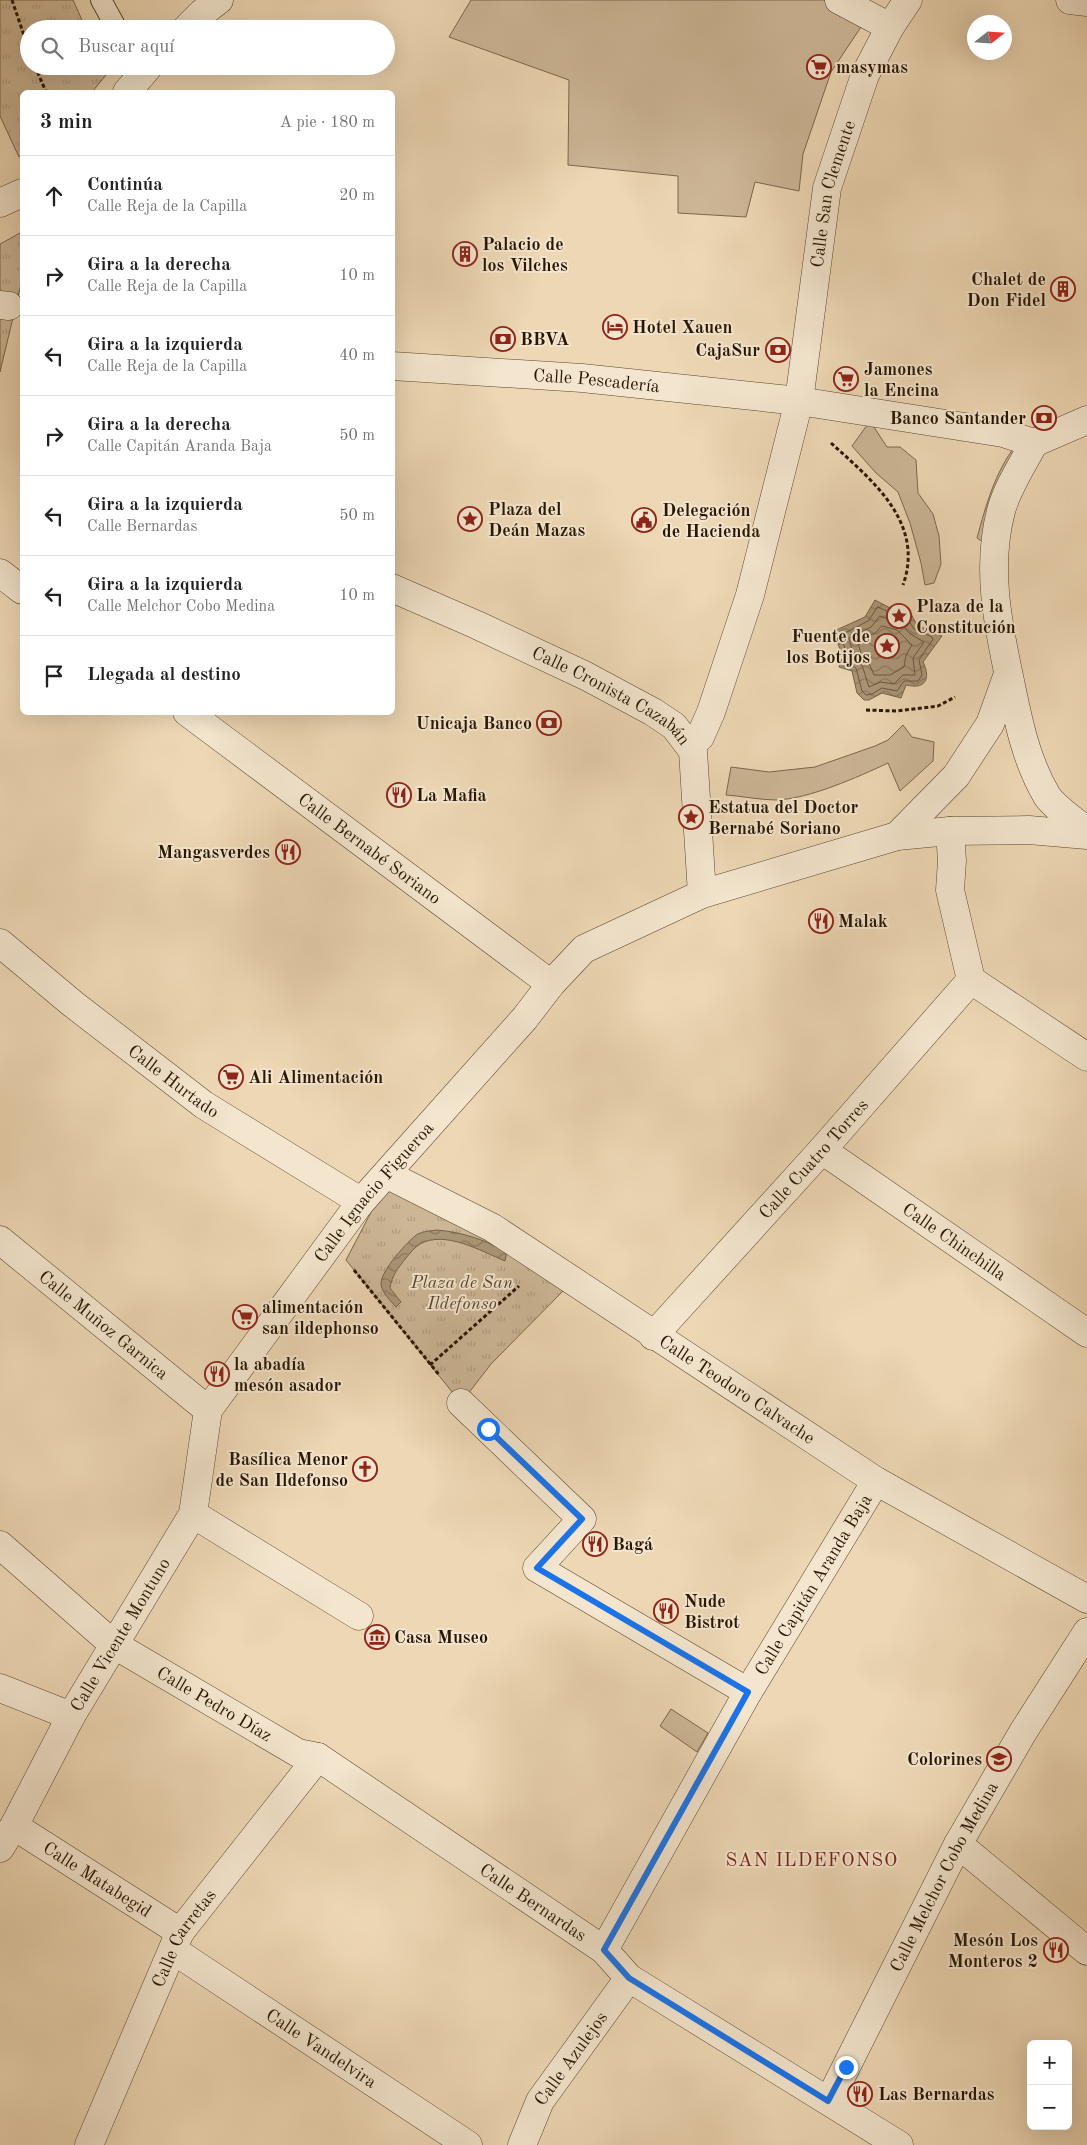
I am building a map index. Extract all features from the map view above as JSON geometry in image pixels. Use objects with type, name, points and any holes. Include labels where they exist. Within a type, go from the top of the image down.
[{"type":"street","points":[[195,20],[219,0]]},
{"type":"street","points":[[839,0],[890,27]]},
{"type":"street","name":"Calle San Clemente","points":[[700,737],[711,712],[750,595],[799,401],[827,188],[864,75],[890,27],[908,0]]},
{"type":"street","points":[[1070,0],[1087,2]]},
{"type":"street","points":[[0,203],[20,194]]},
{"type":"street","name":"Calle Pescadería","points":[[395,366],[582,378],[799,401]]},
{"type":"street","points":[[799,401],[1004,432],[1034,443]]},
{"type":"street","points":[[1087,420],[1034,443],[1001,510],[995,541],[993,580],[996,614],[1018,723],[1032,766],[1048,798],[1087,831]]},
{"type":"street","points":[[0,573],[20,588]]},
{"type":"street","name":"Calle Cronista Cazabán","points":[[395,589],[586,676],[653,712],[674,726],[693,751],[702,894]]},
{"type":"street","points":[[897,836],[956,776],[990,724],[1008,674]]},
{"type":"street","name":"Calle Bernabé Soriano","points":[[191,715],[551,984]]},
{"type":"street","points":[[897,836],[950,831],[1029,830],[1087,835]]},
{"type":"street","points":[[950,831],[952,861],[950,890],[971,980],[1087,1058]]},
{"type":"street","name":"Calle Ignacio Figueroa","points":[[208,1410],[360,1203],[525,1018],[551,984],[584,949],[702,894],[897,836]]},
{"type":"street","name":"Calle Hurtado","points":[[0,943],[73,1004],[204,1104],[352,1196],[360,1203]]},
{"type":"street","name":"Calle Cuatro Torres","points":[[653,1336],[822,1150],[971,980]]},
{"type":"street","name":"Calle Chinchilla","points":[[822,1150],[1087,1333]]},
{"type":"street","name":"Calle Teodoro Calvache","points":[[390,1176],[493,1228],[653,1336],[876,1481],[1087,1599]]},
{"type":"street","name":"Calle Muñoz Garnica","points":[[0,1240],[208,1410]]},
{"type":"street","points":[[461,1403],[582,1519],[537,1568],[748,1692]]},
{"type":"street","name":"Calle Vicente Montuno","points":[[7,1837],[71,1716],[193,1514],[208,1410]]},
{"type":"street","name":"Calle Capitán Aranda Baja","points":[[604,1950],[748,1692],[876,1481]]},
{"type":"street","points":[[193,1514],[359,1616]]},
{"type":"street","name":"Calle Pedro Díaz","points":[[0,1545],[113,1644],[298,1754],[318,1757]]},
{"type":"street","name":"Calle Melchor Cobo Medina","points":[[828,2101],[958,1844],[1023,1732],[1087,1632]]},
{"type":"street","points":[[0,1688],[71,1716]]},
{"type":"street","name":"Calle Carretas","points":[[89,2145],[177,1941],[318,1757]]},
{"type":"street","name":"Calle Bernardas","points":[[318,1757],[604,1950],[629,1978],[899,2145]]},
{"type":"street","name":"Calle Matabegid","points":[[7,1837],[177,1941]]},
{"type":"street","points":[[958,1844],[1087,1951]]},
{"type":"street","name":"Calle Vandelvira","points":[[177,1941],[468,2145]]},
{"type":"street","name":"Calle Azulejos","points":[[522,2145],[540,2101],[629,1978]]},
{"type":"lane","points":[[101,0],[112,20]]},
{"type":"path","points":[[12,0],[20,24]]},
{"type":"path","points":[[39,75],[45,90]]},
{"type":"path","points":[[799,401],[812,424],[873,480],[897,514],[905,535],[909,557],[903,586]]},
{"type":"path","points":[[866,710],[898,711],[938,706],[955,697]]},
{"type":"path","points":[[430,1365],[545,1263]]},
{"type":"path","points":[[352,1268],[461,1403]]},
{"type":"green space","points":[[0,0],[73,0],[82,20],[20,20],[20,75],[106,75],[94,90],[20,90],[19,157],[0,116]]},
{"type":"green space","points":[[471,0],[824,0],[860,19],[863,24],[831,72],[803,154],[799,191],[755,182],[746,217],[678,213],[678,176],[568,165],[569,80],[449,37]]},
{"type":"green space","points":[[20,233],[20,288],[0,372],[0,244]]},
{"type":"green space","points":[[870,421],[887,447],[900,447],[916,460],[918,493],[933,514],[939,536],[941,564],[934,583],[925,585],[910,523],[898,492],[876,473],[852,446]]},
{"type":"green space","points":[[1016,445],[1019,449],[983,542],[977,538],[988,501],[1002,466]]},
{"type":"green space","points":[[903,725],[912,737],[934,742],[933,761],[900,791],[888,763],[818,792],[789,799],[770,800],[726,795],[731,767],[769,772],[815,767],[888,740]]},
{"type":"green space","name":"Plaza de San Ildefonso","points":[[390,1176],[564,1290],[491,1364],[461,1403],[346,1260]]},
{"type":"green space","points":[[671,1709],[708,1733],[697,1752],[660,1726]]},
{"type":"water","name":"Fuente de los Botijos","points":[[875,600],[896,611],[909,610],[917,625],[942,636],[923,662],[927,673],[925,681],[918,686],[906,685],[901,698],[882,693],[869,700],[864,700],[857,693],[852,671],[839,667],[842,656],[834,631],[865,617]]},
{"type":"water","points":[[437,1230],[481,1240],[507,1251],[505,1261],[452,1241],[440,1239],[420,1244],[403,1262],[392,1279],[390,1288],[401,1302],[396,1307],[383,1290],[381,1284],[385,1272],[395,1257],[413,1237],[423,1232]]},
{"type":"place","name":"masymas","points":[[819,67]]},
{"type":"place","name":"Palacio de los Vilches","points":[[465,254]]},
{"type":"place","name":"Chalet de Don Fidel","points":[[1063,289]]},
{"type":"place","name":"Hotel Xauen","points":[[615,327]]},
{"type":"place","name":"BBVA","points":[[503,339]]},
{"type":"place","name":"CajaSur","points":[[778,350]]},
{"type":"place","name":"Jamones la Encina","points":[[846,379]]},
{"type":"place","name":"Banco Santander","points":[[1044,418]]},
{"type":"place","name":"Plaza del Deán Mazas","points":[[470,519]]},
{"type":"place","name":"Delegación de Hacienda","points":[[644,520]]},
{"type":"place","name":"Plaza de la Constitución","points":[[899,616]]},
{"type":"place","name":"Fuente de los Botijos","points":[[887,646]]},
{"type":"place","name":"Unicaja Banco","points":[[549,723]]},
{"type":"place","name":"La Mafia","points":[[399,795]]},
{"type":"place","name":"Estatua del Doctor Bernabé Soriano","points":[[691,817]]},
{"type":"place","name":"Mangasverdes","points":[[288,852]]},
{"type":"place","name":"Malak","points":[[821,921]]},
{"type":"place","name":"Ali Alimentación","points":[[231,1077]]},
{"type":"place","name":"alimentación san ildephonso","points":[[245,1317]]},
{"type":"place","name":"la abadía mesón asador","points":[[217,1374]]},
{"type":"place","name":"Basílica Menor de San Ildefonso","points":[[365,1469]]},
{"type":"place","name":"Bagá","points":[[595,1544]]},
{"type":"place","name":"Nude Bistrot","points":[[666,1611]]},
{"type":"place","name":"Casa Museo","points":[[377,1637]]},
{"type":"place","name":"Colorines","points":[[999,1759]]},
{"type":"place","name":"Mesón Los Monteros 2","points":[[1056,1950]]},
{"type":"place","name":"Las Bernardas","points":[[860,2094]]},
{"type":"district","name":"SAN ILDEFONSO","points":[[812,1859]]},
{"type":"route","points":[[488,1429],[582,1519],[537,1568],[748,1692],[604,1950],[629,1978],[828,2101],[846,2067]]}]
